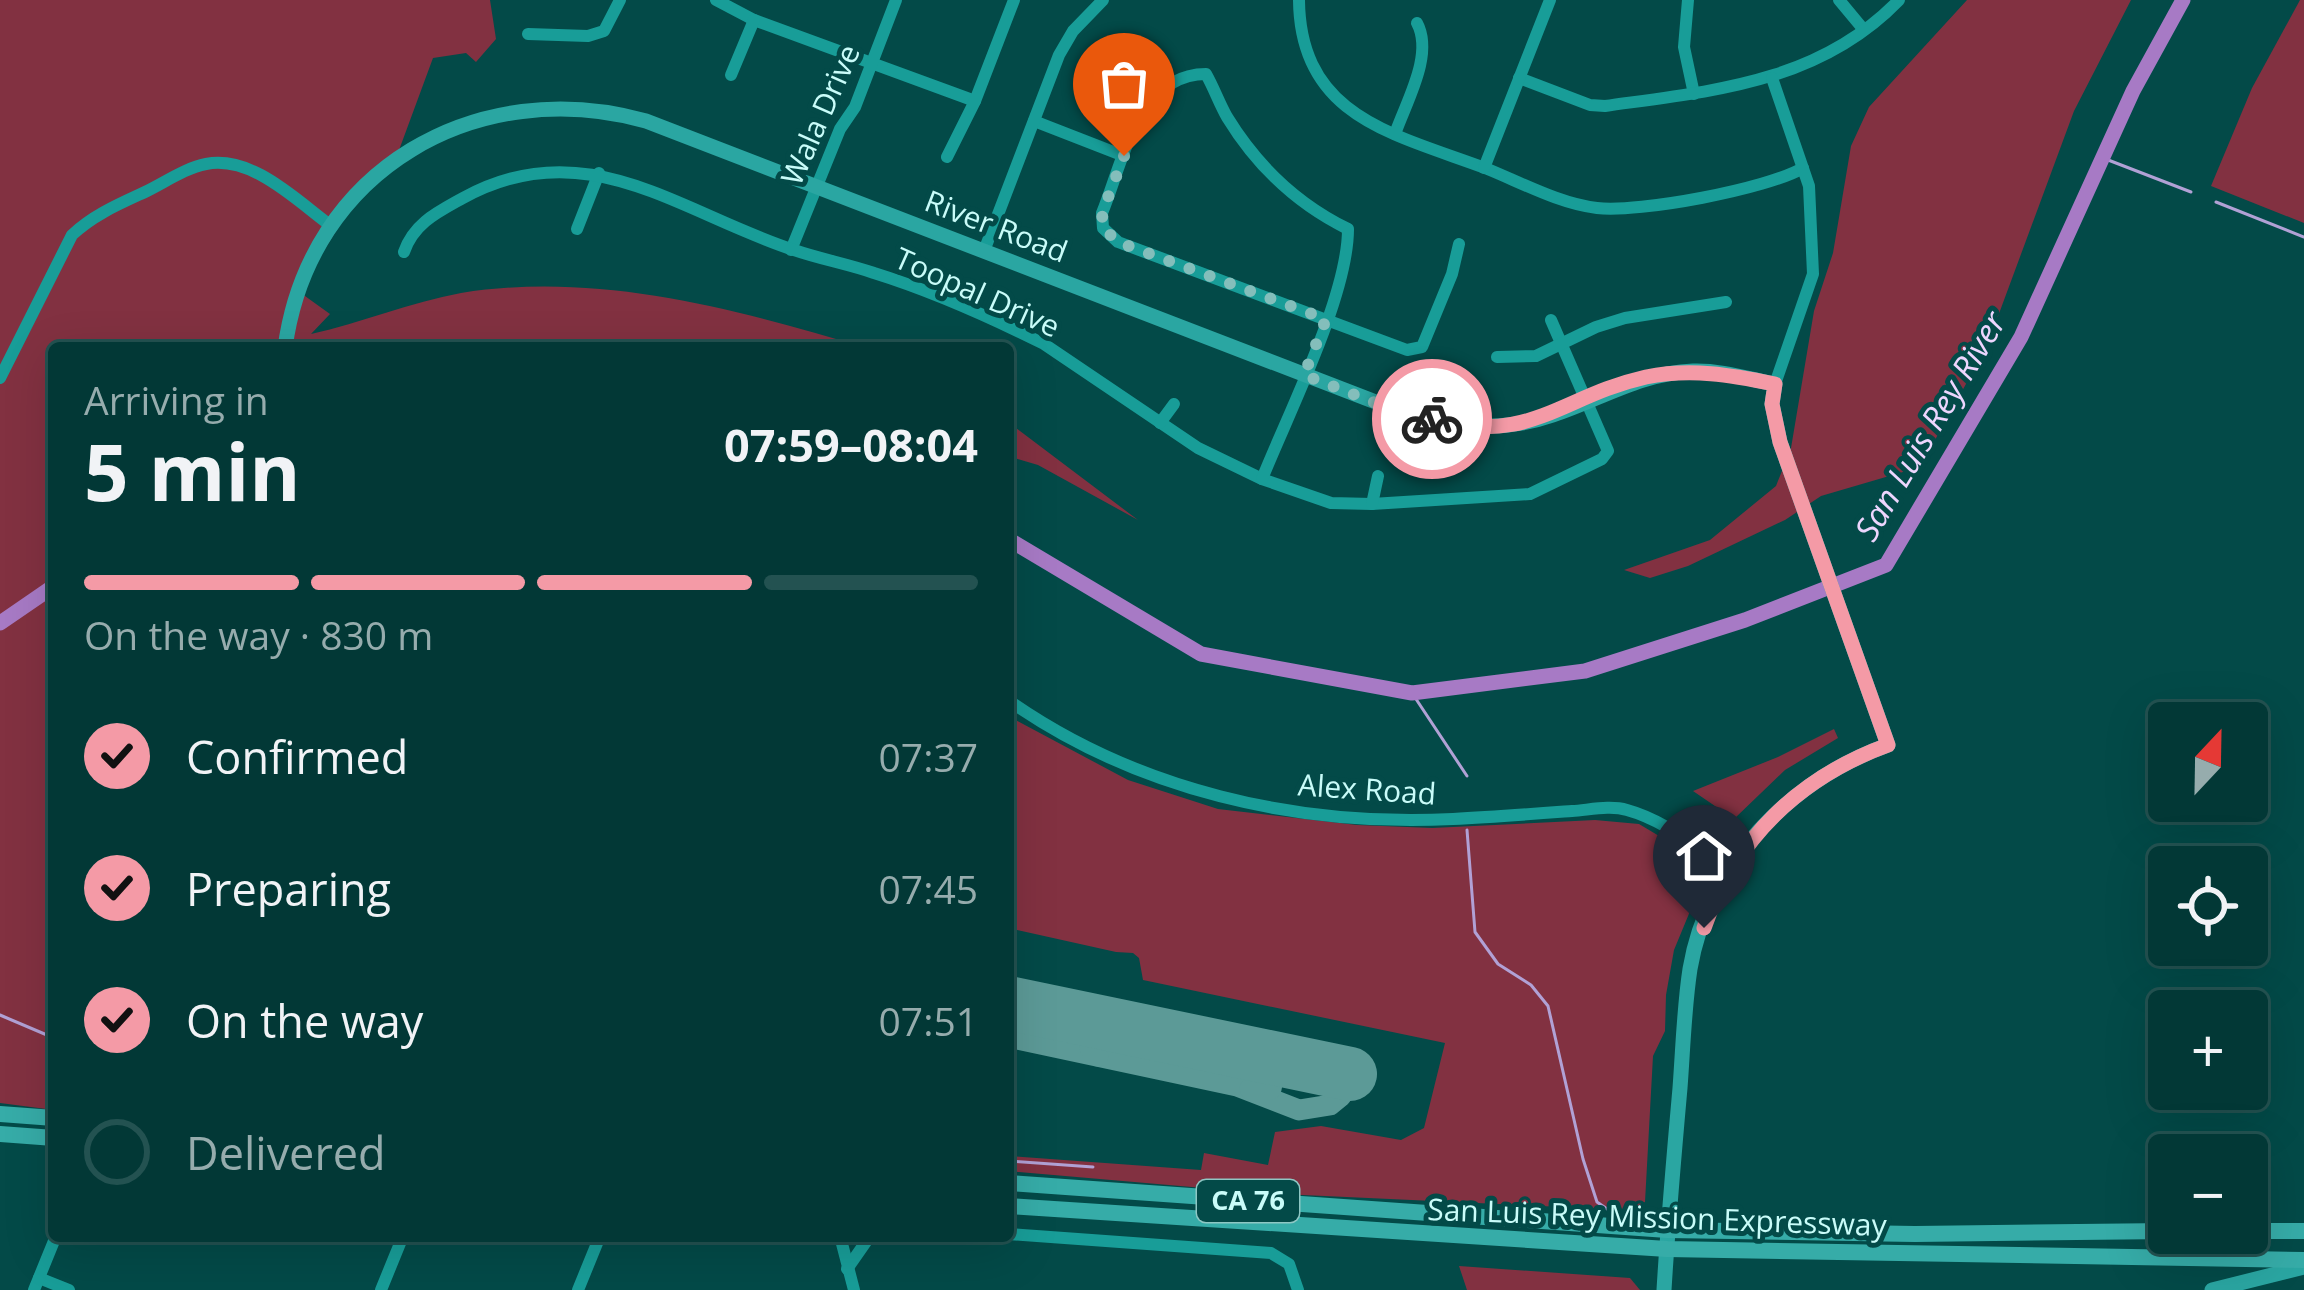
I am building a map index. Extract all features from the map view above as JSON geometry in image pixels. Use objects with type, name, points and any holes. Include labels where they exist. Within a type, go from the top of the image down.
[{"type":"highway","points":[[0,1114],[48,1118]]},
{"type":"highway","points":[[0,1134],[48,1138]]},
{"type":"highway","name":"San Luis Rey Mission Expressway","points":[[1014,1183],[1667,1230],[2148,1231]]},
{"type":"highway","name":"San Luis Rey Mission Expressway","points":[[1014,1206],[1666,1249],[2304,1260]]},
{"type":"highway","points":[[2268,1231],[2304,1231]]},
{"type":"main road","name":"River Road","points":[[286,342],[305,269],[330,224],[364,187],[424,142],[471,121],[542,107],[609,111],[646,121],[1399,412],[1465,428],[1514,425],[1553,415],[1641,378],[1697,370],[1775,384]]},
{"type":"main road","points":[[1664,1290],[1690,966],[1712,904],[1731,868],[1788,799],[1852,758],[1888,745],[1780,442],[1772,404],[1775,384]]},
{"type":"main road","points":[[2212,1290],[2232,1284],[2260,1265],[2304,1260]]},
{"type":"street","points":[[528,34],[588,36],[604,31],[620,0]]},
{"type":"street","points":[[716,0],[754,20],[975,101]]},
{"type":"street","name":"Wala Drive","points":[[791,250],[814,187],[855,107],[896,0]]},
{"type":"street","points":[[947,157],[1015,0]]},
{"type":"street","points":[[984,251],[1073,31],[1102,0]]},
{"type":"street","points":[[1299,0],[1306,53],[1327,90],[1357,117],[1577,203],[1624,209],[1772,182],[1803,168]]},
{"type":"street","points":[[1484,168],[1550,0]]},
{"type":"street","points":[[1688,0],[1684,47],[1694,94]]},
{"type":"street","points":[[1839,0],[1864,31]]},
{"type":"street","points":[[1519,78],[1590,105],[1605,106],[1772,78],[1830,54],[1899,0]]},
{"type":"street","points":[[731,75],[754,20]]},
{"type":"street","points":[[1395,134],[1423,54],[1425,38],[1417,23]]},
{"type":"street","points":[[1262,479],[1326,319],[1348,251],[1348,229],[1293,194],[1253,154],[1206,74],[1166,83],[1146,106],[1102,213],[1103,228],[1118,242],[1326,319],[1407,350],[1422,347],[1459,244]]},
{"type":"street","points":[[1772,78],[1812,208],[1813,274],[1775,384]]},
{"type":"street","points":[[1034,121],[1124,156]]},
{"type":"street","points":[[1241,164],[1253,154]]},
{"type":"street","points":[[0,378],[72,235],[89,219],[201,165],[242,166],[330,224]]},
{"type":"street","name":"Toopal Drive","points":[[404,252],[417,227],[490,183],[536,172],[599,173],[668,196],[791,250],[878,274],[1018,331],[1198,448],[1262,479],[1330,503],[1530,494],[1602,459],[1607,451],[1587,400]]},
{"type":"street","points":[[577,230],[599,173]]},
{"type":"street","points":[[1496,357],[1536,356],[1625,318],[1726,302]]},
{"type":"street","points":[[1551,320],[1587,400]]},
{"type":"street","points":[[1160,423],[1174,404]]},
{"type":"street","points":[[1372,504],[1378,476]]},
{"type":"street","name":"Alex Road","points":[[1014,704],[1082,746],[1171,784],[1256,804],[1351,817],[1447,820],[1622,808],[1650,819],[1731,868]]},
{"type":"street","points":[[1014,1234],[1270,1253],[1289,1264],[1298,1290]]},
{"type":"street","points":[[54,1242],[37,1284],[69,1290]]},
{"type":"street","points":[[381,1290],[401,1242]]},
{"type":"street","points":[[578,1290],[598,1242]]},
{"type":"street","points":[[841,1242],[854,1290]]},
{"type":"street","points":[[847,1269],[866,1242]]},
{"type":"shaded area","points":[[0,0],[490,0],[496,39],[476,62],[466,53],[433,58],[395,161],[364,187],[298,291],[330,314],[311,334],[461,293],[564,287],[666,298],[845,342],[48,342],[48,1109],[0,1103]]},
{"type":"shaded area","points":[[1967,0],[2131,0],[2074,111],[1987,346],[1920,467],[1821,496],[1785,520],[1688,566],[1650,578],[1624,570],[1710,540],[1776,486],[1791,448],[1814,311],[1833,253],[1851,146],[1869,107]]},
{"type":"shaded area","points":[[2304,0],[2304,223],[2211,186],[2252,88]]},
{"type":"shaded area","points":[[1014,427],[1138,520],[1038,465],[1014,458]]},
{"type":"shaded area","points":[[1014,719],[1128,780],[1218,809],[1357,825],[1432,828],[1595,820],[1639,824],[1706,864],[1674,950],[1665,1031],[1653,1056],[1645,1202],[1629,1210],[1261,1193],[1014,1172],[1014,1156],[1201,1170],[1204,1153],[1268,1165],[1275,1132],[1321,1126],[1401,1140],[1424,1128],[1445,1043],[1143,980],[1139,958],[1014,929]]},
{"type":"shaded area","points":[[1834,729],[1838,738],[1785,770],[1734,819],[1693,791],[1778,757]]},
{"type":"shaded area","points":[[1459,1266],[1630,1278],[1640,1290],[1467,1290]]},
{"type":"waterway","name":"San Luis Rey River","points":[[1014,543],[1201,654],[1412,693],[1585,671],[1745,620],[1886,565],[2021,337],[2133,91],[2183,0]]},
{"type":"waterway","points":[[2103,158],[2191,192]]},
{"type":"waterway","points":[[2216,202],[2304,237]]},
{"type":"waterway","name":"San Luis Rey River","points":[[0,623],[48,590]]},
{"type":"waterway","points":[[1412,693],[1467,776]]},
{"type":"waterway","points":[[1467,830],[1475,932],[1498,964],[1531,985],[1548,1006],[1583,1159],[1597,1202],[1610,1211]]},
{"type":"waterway","points":[[0,1015],[48,1035]]},
{"type":"waterway","points":[[1014,1161],[1093,1167]]},
{"type":"taxiway","points":[[1098,1056],[1090,1048],[1092,1032],[1110,1024]]},
{"type":"taxiway","points":[[1014,1038],[1237,1086],[1299,1110],[1330,1105],[1341,1096],[1350,1074]]},
{"type":"taxiway","points":[[1250,1089],[1271,1089],[1277,1059]]},
{"type":"runway","points":[[1014,1004],[1350,1074]]},
{"type":"way so far","points":[[1124,156],[1102,213],[1103,228],[1118,242],[1326,319],[1304,375],[1399,412],[1432,419]]},
{"type":"route","points":[[1432,419],[1465,428],[1514,425],[1553,415],[1641,378],[1697,370],[1775,384],[1772,404],[1780,442],[1888,745],[1852,758],[1788,799],[1731,868],[1704,928]]}]
